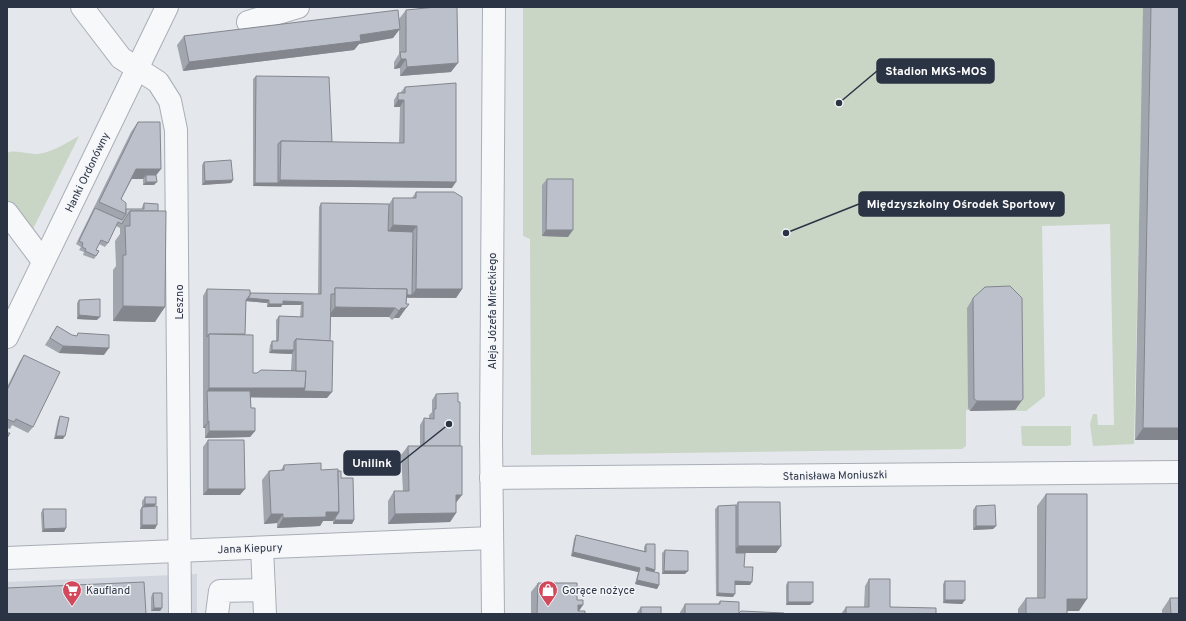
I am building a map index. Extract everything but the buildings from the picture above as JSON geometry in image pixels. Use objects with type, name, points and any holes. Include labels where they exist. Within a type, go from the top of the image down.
[{"type":"street","name":"Leszno","points":[[82,7],[121,58],[138,67],[158,82],[170,101],[176,130],[180,614]]},
{"type":"street","name":"Hanki Ordonówny","points":[[7,337],[167,7]]},
{"type":"street","points":[[248,22],[298,7]]},
{"type":"street","name":"Aleja Józefa Mireckiego","points":[[493,614],[491,478],[494,7]]},
{"type":"street","points":[[7,214],[43,261]]},
{"type":"street","name":"Stanisława Moniuszki","points":[[491,478],[1179,472]]},
{"type":"street","name":"Jana Kiepury","points":[[7,558],[492,538]]},
{"type":"street","points":[[262,548],[265,614]]},
{"type":"street","points":[[217,614],[220,591],[264,590]]},
{"type":"shaded area","points":[[197,574],[197,614],[7,614],[7,582]]},
{"type":"green space","points":[[523,7],[1144,7],[1134,444],[1093,446],[1090,424],[1093,414],[1097,414],[1098,425],[1114,425],[1110,224],[1042,226],[1045,396],[1026,411],[966,410],[966,446],[962,449],[531,455],[530,239],[523,236]]},
{"type":"green space","points":[[79,136],[31,233],[7,201],[7,153],[44,153]]},
{"type":"green space","points":[[1021,426],[1071,426],[1071,445],[1024,446],[1022,445]]},
{"type":"place","name":"Stadion MKS-MOS","points":[[839,103]]},
{"type":"place","name":"Międzyszkolny Ośrodek Sportowy","points":[[786,233]]},
{"type":"place","name":"Unilink","points":[[449,424]]},
{"type":"place","name":"Kaufland","points":[[72,607]]},
{"type":"place","name":"Gorące nożyce","points":[[548,607]]}]
